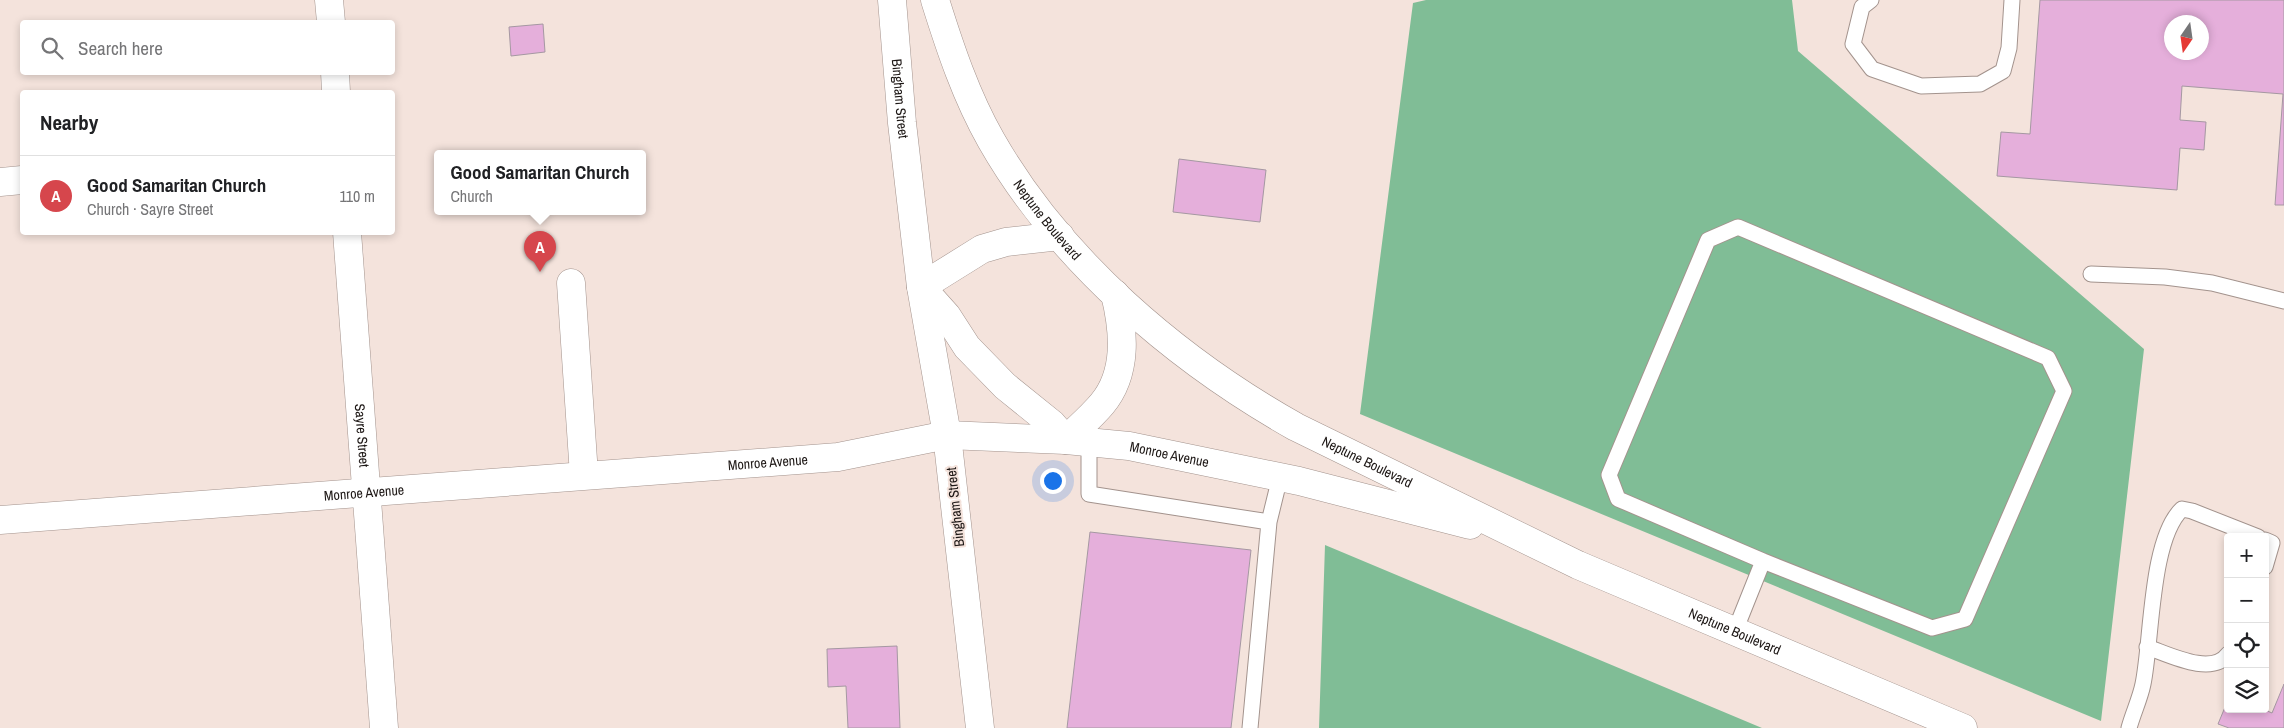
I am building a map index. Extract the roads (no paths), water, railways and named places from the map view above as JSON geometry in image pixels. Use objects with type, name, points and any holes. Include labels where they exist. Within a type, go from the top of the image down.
[{"type":"street","points":[[329,0],[331,20]]},
{"type":"street","name":"Bingham Street","points":[[892,0],[902,123],[921,287],[947,435],[980,728]]},
{"type":"street","name":"Neptune Boulevard","points":[[935,0],[968,94],[991,141],[1030,198],[1060,236],[1115,294],[1186,356],[1252,402],[1296,427],[1525,539],[1578,564],[1963,728]]},
{"type":"street","points":[[335,75],[336,90]]},
{"type":"street","points":[[0,182],[20,180]]},
{"type":"street","name":"Sayre Street","points":[[347,235],[384,728]]},
{"type":"street","points":[[1060,236],[1006,242],[982,249],[921,287],[947,316],[968,347],[1005,386],[1052,424],[1078,441],[1115,383],[1123,351],[1120,316],[1115,294]]},
{"type":"street","points":[[571,283],[584,475]]},
{"type":"street","name":"Monroe Avenue","points":[[0,520],[838,457],[947,435],[1078,441],[1129,446],[1280,477],[1525,539]]},
{"type":"lane","points":[[1871,0],[1862,7],[1853,44],[1872,69],[1922,86],[1980,84],[2003,71],[2009,48],[2012,0]]},
{"type":"lane","points":[[1738,227],[2048,358],[2064,391],[1965,619],[1932,628],[1763,561],[1618,499],[1609,475],[1708,240],[1738,227]]},
{"type":"lane","points":[[2091,274],[2165,277],[2212,283],[2284,301]]},
{"type":"lane","points":[[1078,441],[1089,494],[1269,522]]},
{"type":"lane","points":[[1250,728],[1269,522],[1280,477]]},
{"type":"lane","points":[[2129,728],[2143,684],[2150,611],[2162,550],[2175,516],[2182,509],[2192,511],[2248,533]]},
{"type":"lane","points":[[2269,542],[2272,543],[2269,553]]},
{"type":"lane","points":[[1734,631],[1763,561]]},
{"type":"lane","points":[[2147,647],[2201,664],[2213,665],[2224,658]]},
{"type":"place","name":"Good Samaritan Church","points":[[540,272]]}]
